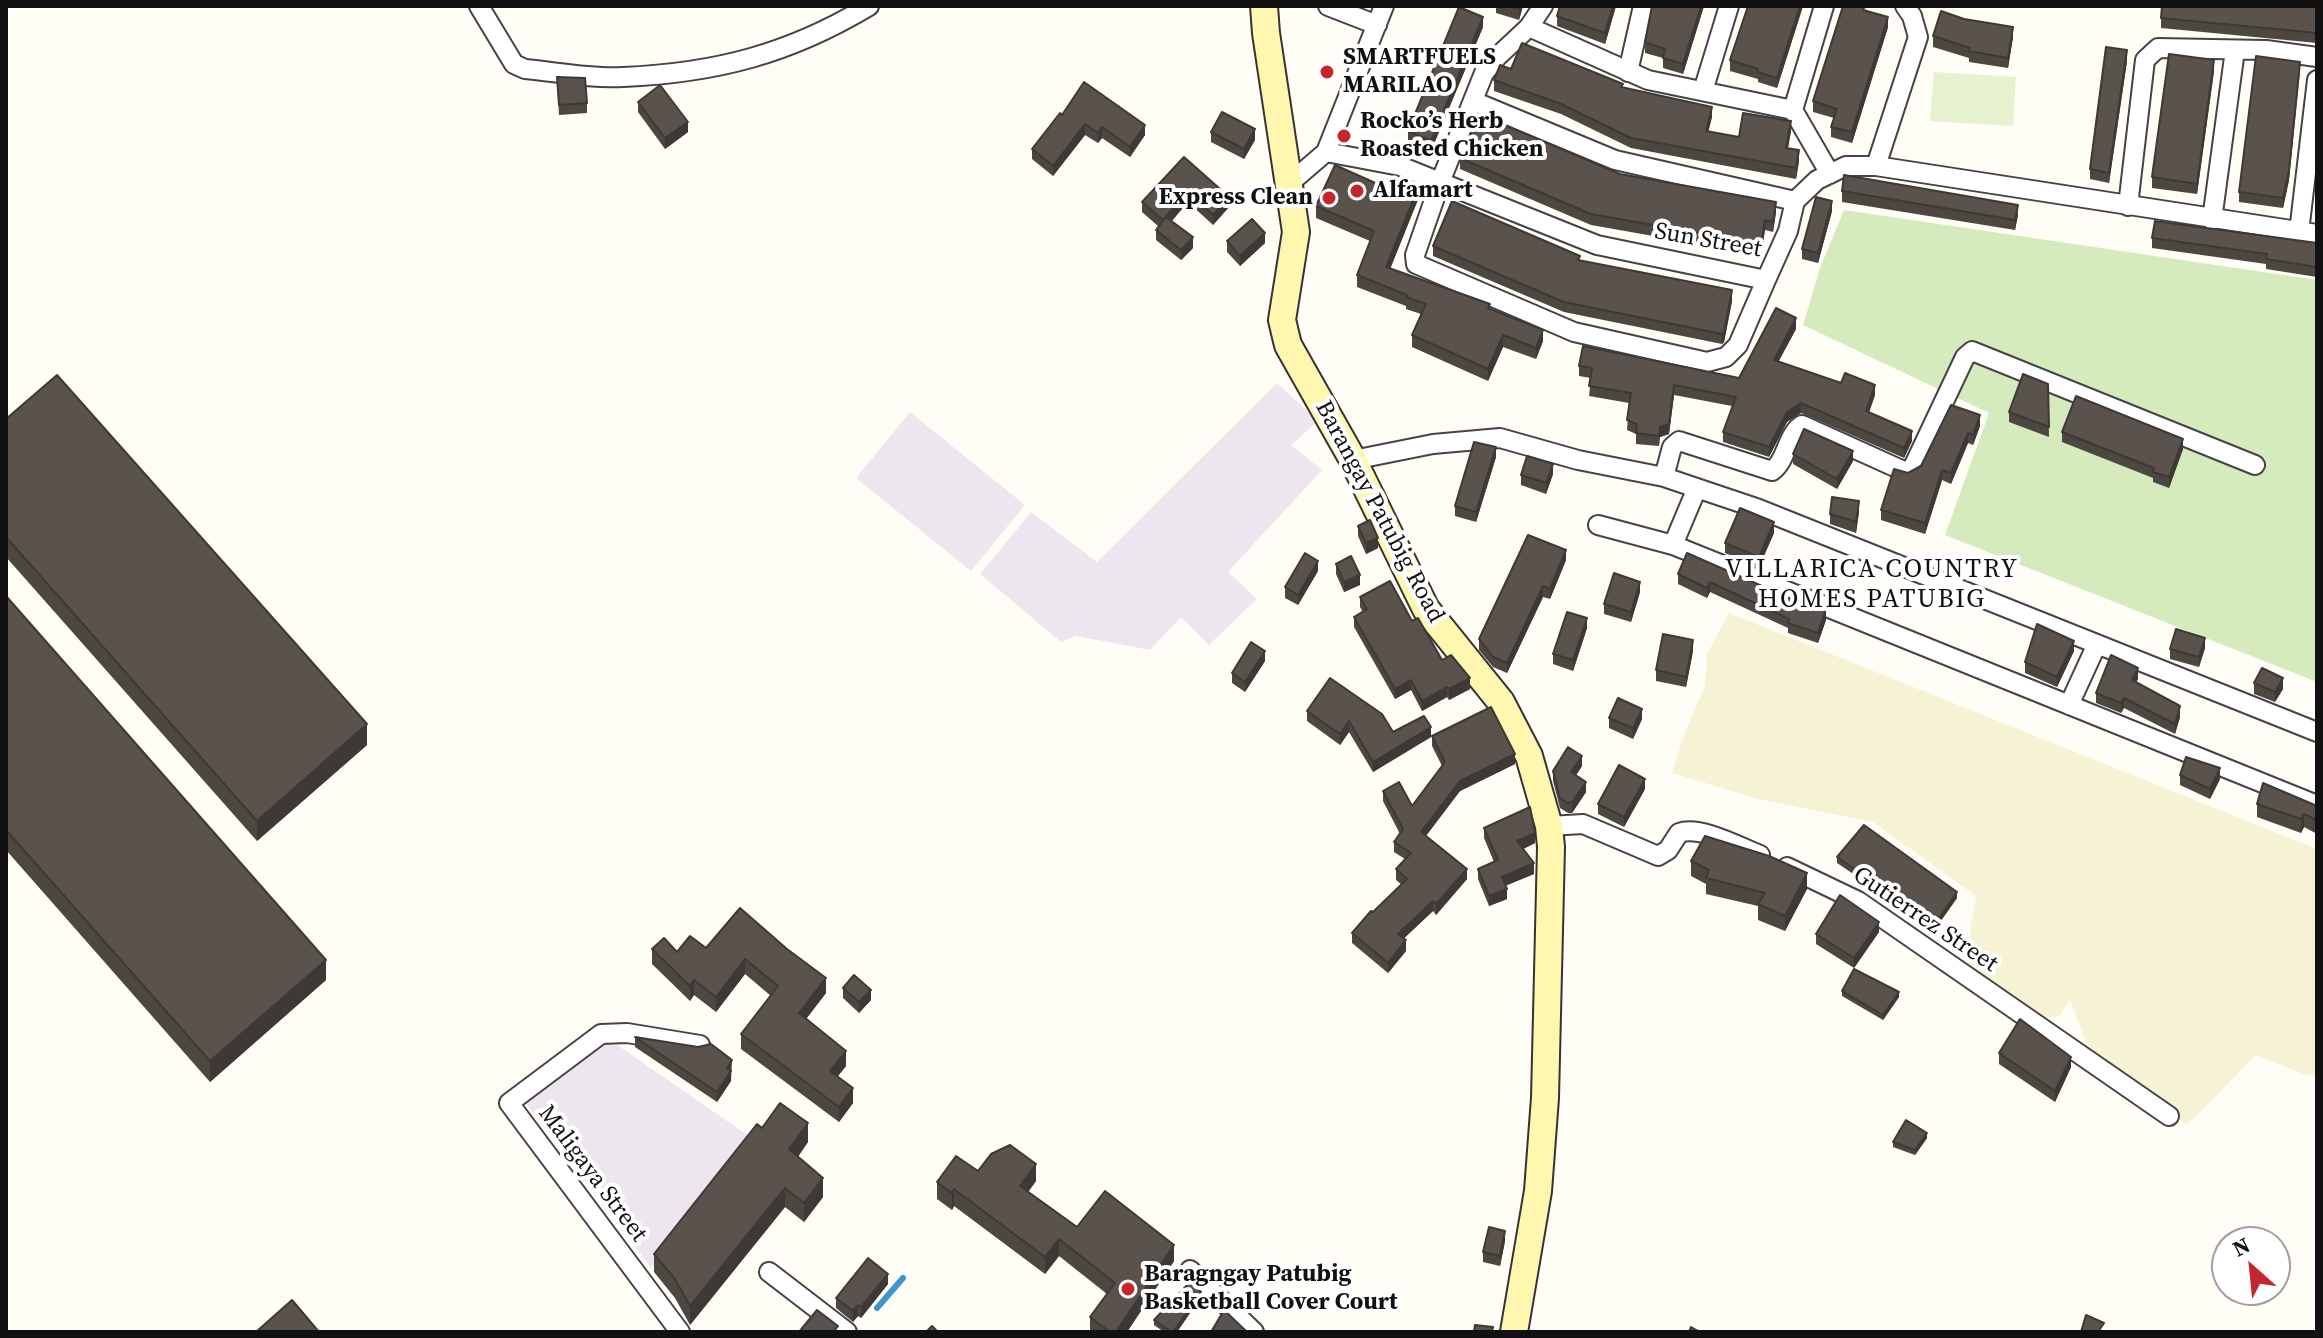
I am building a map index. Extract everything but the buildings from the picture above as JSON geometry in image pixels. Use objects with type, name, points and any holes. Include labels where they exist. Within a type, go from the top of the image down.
[{"type":"main road","name":"Barangay Patubig Road","points":[[1264,6],[1296,232],[1282,320],[1288,345],[1353,460],[1426,609],[1501,702],[1529,756],[1549,826],[1545,1098],[1538,1191],[1514,1332]]},
{"type":"street","points":[[479,6],[514,64],[525,69],[620,77],[719,68],[829,30],[869,6]]},
{"type":"street","points":[[1328,6],[1377,25]]},
{"type":"street","points":[[1291,182],[1326,152],[1384,6]]},
{"type":"street","points":[[1543,6],[1529,27],[1484,73],[1441,180],[1415,255],[1416,264],[1574,332],[1707,362],[1726,357],[1738,345],[1766,280]]},
{"type":"street","points":[[1628,72],[1643,6]]},
{"type":"street","points":[[1703,91],[1729,6]]},
{"type":"street","points":[[1824,6],[1793,110],[1830,174]]},
{"type":"street","points":[[1876,166],[1918,37],[1912,16],[1905,6]]},
{"type":"street","points":[[1529,27],[1648,80],[1793,110]]},
{"type":"street","points":[[2128,206],[2145,60],[2158,48],[2317,57]]},
{"type":"street","points":[[2212,220],[2235,50]]},
{"type":"street","points":[[1473,101],[1615,160],[1795,201],[1817,180],[1846,166],[1876,166],[2308,233],[2317,80]]},
{"type":"street","name":"Sun Street","points":[[1326,152],[1400,166],[1441,180],[1597,245],[1766,280],[1788,231],[1795,201]]},
{"type":"street","points":[[1664,477],[1672,447],[1679,441],[1772,471],[1779,466],[1794,431],[1802,425],[1906,472],[1913,467],[1965,357],[1972,351],[2255,465]]},
{"type":"street","points":[[1353,460],[1433,444],[1500,438],[1578,460],[1664,477],[1759,509],[2317,732]]},
{"type":"street","points":[[1673,545],[1697,488]]},
{"type":"street","points":[[1598,525],[1673,545],[2317,805]]},
{"type":"street","points":[[2069,705],[2097,644]]},
{"type":"street","name":"Gutierrez Street","points":[[1549,826],[1583,824],[1658,856],[1668,850],[1679,833],[1688,831],[1716,837],[1825,883],[1858,901],[2169,1116]]},
{"type":"street","name":"Maligaya Street","points":[[680,1332],[509,1103],[601,1034],[627,1033],[700,1045]]},
{"type":"street","points":[[1190,1270],[1254,1332]]},
{"type":"street","points":[[769,1272],[847,1332]]},
{"type":"shaded area","points":[[1277,383],[1318,421],[1291,445],[1322,470],[1228,572],[1257,599],[1209,645],[1181,617],[1150,650],[1076,636],[1061,642],[980,574],[1031,512],[1097,562]]},
{"type":"shaded area","points":[[910,412],[1025,505],[971,571],[856,478]]},
{"type":"shaded area","points":[[1729,613],[2317,849],[2317,1076],[2256,1055],[2187,1125],[2086,1043],[2070,1000],[2058,1017],[2043,1017],[1965,962],[1976,896],[1873,822],[1758,799],[1672,773],[1705,686],[1707,654]]},
{"type":"shaded area","points":[[610,1040],[756,1141],[651,1268],[525,1102]]},
{"type":"green space","points":[[1934,72],[2016,77],[2013,126],[1930,121]]},
{"type":"green space","points":[[1844,210],[2317,280],[2317,682],[1945,535],[1989,413],[1803,325],[1820,268]]},
{"type":"waterway","points":[[877,1308],[903,1278]]},
{"type":"place","name":"SMARTFUELS MARILAO","points":[[1327,72]]},
{"type":"place","name":"Rocko’s Herb Roasted Chicken","points":[[1344,136]]},
{"type":"place","name":"Alfamart","points":[[1357,191]]},
{"type":"place","name":"Express Clean","points":[[1329,198]]},
{"type":"place","name":"Baragngay Patubig Basketball Cover Court","points":[[1128,1289]]},
{"type":"district","name":"VILLARICA COUNTRY HOMES PATUBIG","points":[[1872,585]]}]
